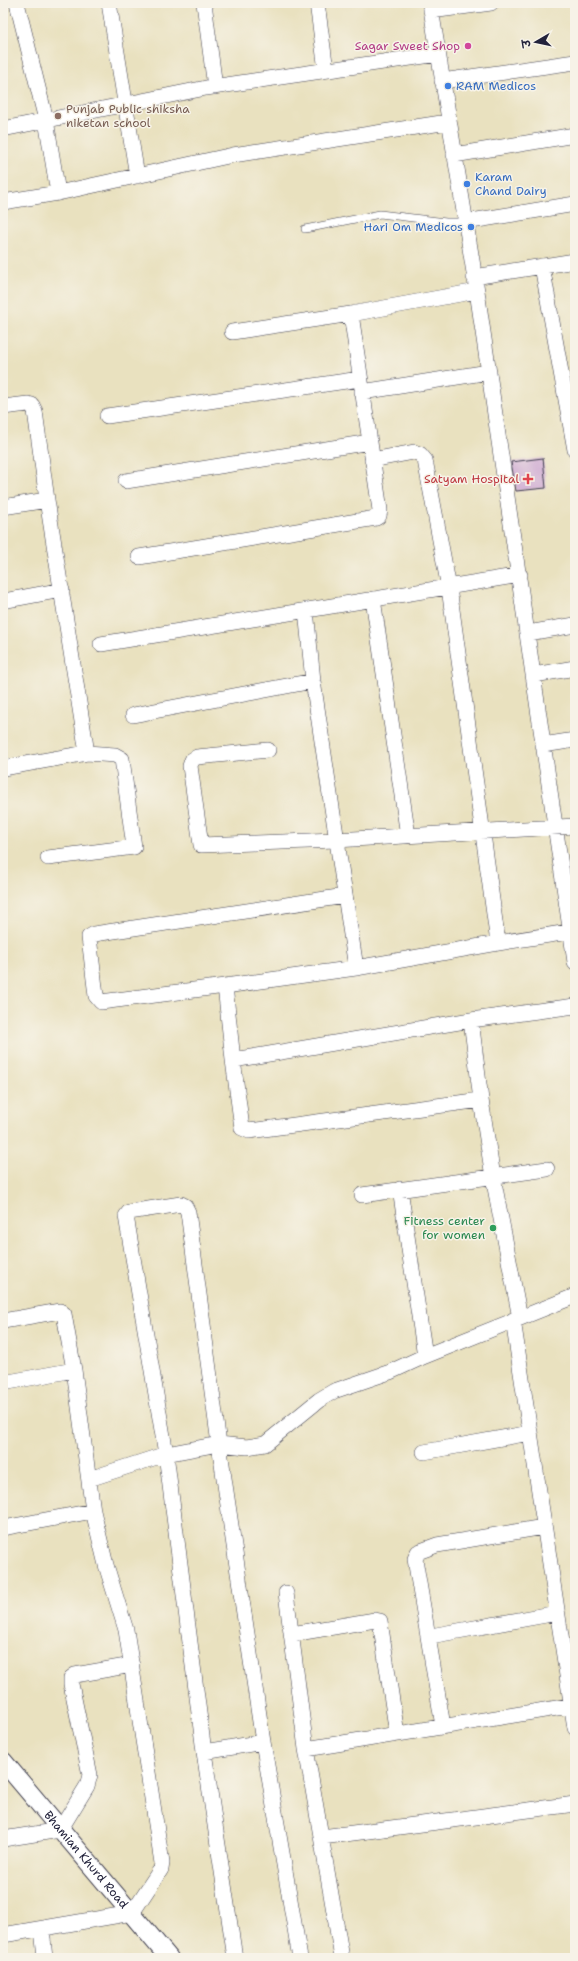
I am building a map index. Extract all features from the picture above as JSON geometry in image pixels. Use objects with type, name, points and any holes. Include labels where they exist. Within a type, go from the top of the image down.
[{"type":"street","points":[[3,5],[18,3],[46,120],[58,192]]},
{"type":"street","points":[[109,3],[137,176]]},
{"type":"street","points":[[204,3],[215,86]]},
{"type":"street","points":[[317,3],[326,70]]},
{"type":"street","points":[[491,3],[431,7],[448,122],[476,284],[520,575],[554,827],[573,932],[575,962]]},
{"type":"street","points":[[3,129],[215,86],[438,54]]},
{"type":"street","points":[[442,81],[575,62]]},
{"type":"street","points":[[3,202],[137,176],[233,155],[448,122]]},
{"type":"street","points":[[454,155],[575,135]]},
{"type":"street","points":[[465,222],[575,204]]},
{"type":"street","points":[[232,332],[351,314],[476,284],[542,266],[575,261]]},
{"type":"street","points":[[542,266],[575,450]]},
{"type":"street","points":[[139,557],[376,518],[379,516],[380,510],[351,314]]},
{"type":"street","points":[[107,416],[489,372]]},
{"type":"street","points":[[3,407],[28,404],[34,407],[47,500],[87,753]]},
{"type":"street","points":[[126,481],[370,442]]},
{"type":"street","points":[[372,460],[410,452],[417,452],[422,456],[429,479],[449,588],[498,943]]},
{"type":"street","points":[[3,507],[47,500]]},
{"type":"street","points":[[101,644],[373,599],[449,588],[520,575]]},
{"type":"street","points":[[3,601],[62,590]]},
{"type":"street","points":[[373,599],[408,836]]},
{"type":"street","points":[[306,610],[313,681],[356,968]]},
{"type":"street","points":[[528,633],[575,625]]},
{"type":"street","points":[[534,675],[575,668]]},
{"type":"street","points":[[133,715],[313,681]]},
{"type":"street","points":[[543,745],[575,740]]},
{"type":"street","points":[[268,750],[197,757],[192,760],[190,766],[201,845],[336,840],[575,826]]},
{"type":"street","points":[[3,768],[87,753],[115,755],[122,759],[134,847],[48,858]]},
{"type":"street","points":[[345,896],[94,934],[89,937],[96,996],[100,1001],[225,986],[356,968],[498,943],[573,932]]},
{"type":"street","points":[[225,986],[242,1125],[246,1131],[481,1100]]},
{"type":"street","points":[[233,1060],[471,1020],[575,1006]]},
{"type":"street","points":[[471,1020],[481,1100],[516,1319],[530,1433],[557,1613],[573,1705],[575,1728]]},
{"type":"street","points":[[362,1195],[547,1169]]},
{"type":"street","points":[[400,1189],[425,1356]]},
{"type":"street","points":[[235,1958],[204,1752],[166,1454],[126,1216],[129,1212],[181,1204],[185,1206],[188,1212],[218,1444],[263,1742],[300,1958]]},
{"type":"street","points":[[89,1479],[166,1454],[218,1444],[248,1447],[265,1444],[319,1400],[334,1391],[390,1372],[425,1356],[575,1296]]},
{"type":"street","points":[[3,1321],[62,1311],[74,1370],[93,1511],[106,1565],[122,1613],[132,1666],[162,1863],[161,1870],[132,1913],[3,1935]]},
{"type":"street","points":[[3,1383],[74,1370]]},
{"type":"street","points":[[424,1452],[530,1433]]},
{"type":"street","points":[[3,1528],[93,1511]]},
{"type":"street","points":[[442,1726],[415,1559],[418,1552],[437,1544],[544,1527]]},
{"type":"street","points":[[286,1593],[306,1748],[342,1958]]},
{"type":"street","points":[[436,1634],[557,1613]]},
{"type":"street","points":[[292,1634],[375,1620],[380,1621],[397,1734]]},
{"type":"street","points":[[3,1839],[60,1830],[87,1786],[90,1775],[71,1678],[75,1675],[132,1666]]},
{"type":"street","points":[[306,1748],[573,1705]]},
{"type":"street","points":[[204,1752],[263,1742]]},
{"type":"street","name":"Bhamian Khurd Road","points":[[3,1762],[169,1958]]},
{"type":"street","points":[[322,1837],[575,1804]]},
{"type":"street","points":[[42,1929],[45,1958]]},
{"type":"lane","points":[[305,229],[380,214],[446,222],[465,222]]},
{"type":"building","points":[[543,458],[546,488],[516,491],[511,462]]},
{"type":"place","name":"Sagar Sweet Shop","points":[[468,46]]},
{"type":"place","name":"RAM Medicos","points":[[448,86]]},
{"type":"place","name":"Punjab Public shiksha niketan school","points":[[58,116]]},
{"type":"place","name":"Karam Chand Dairy","points":[[467,184]]},
{"type":"place","name":"Hari Om Medicos","points":[[471,227]]},
{"type":"place","name":"Satyam Hospital","points":[[528,479]]},
{"type":"place","name":"Fitness center for women","points":[[493,1228]]}]
